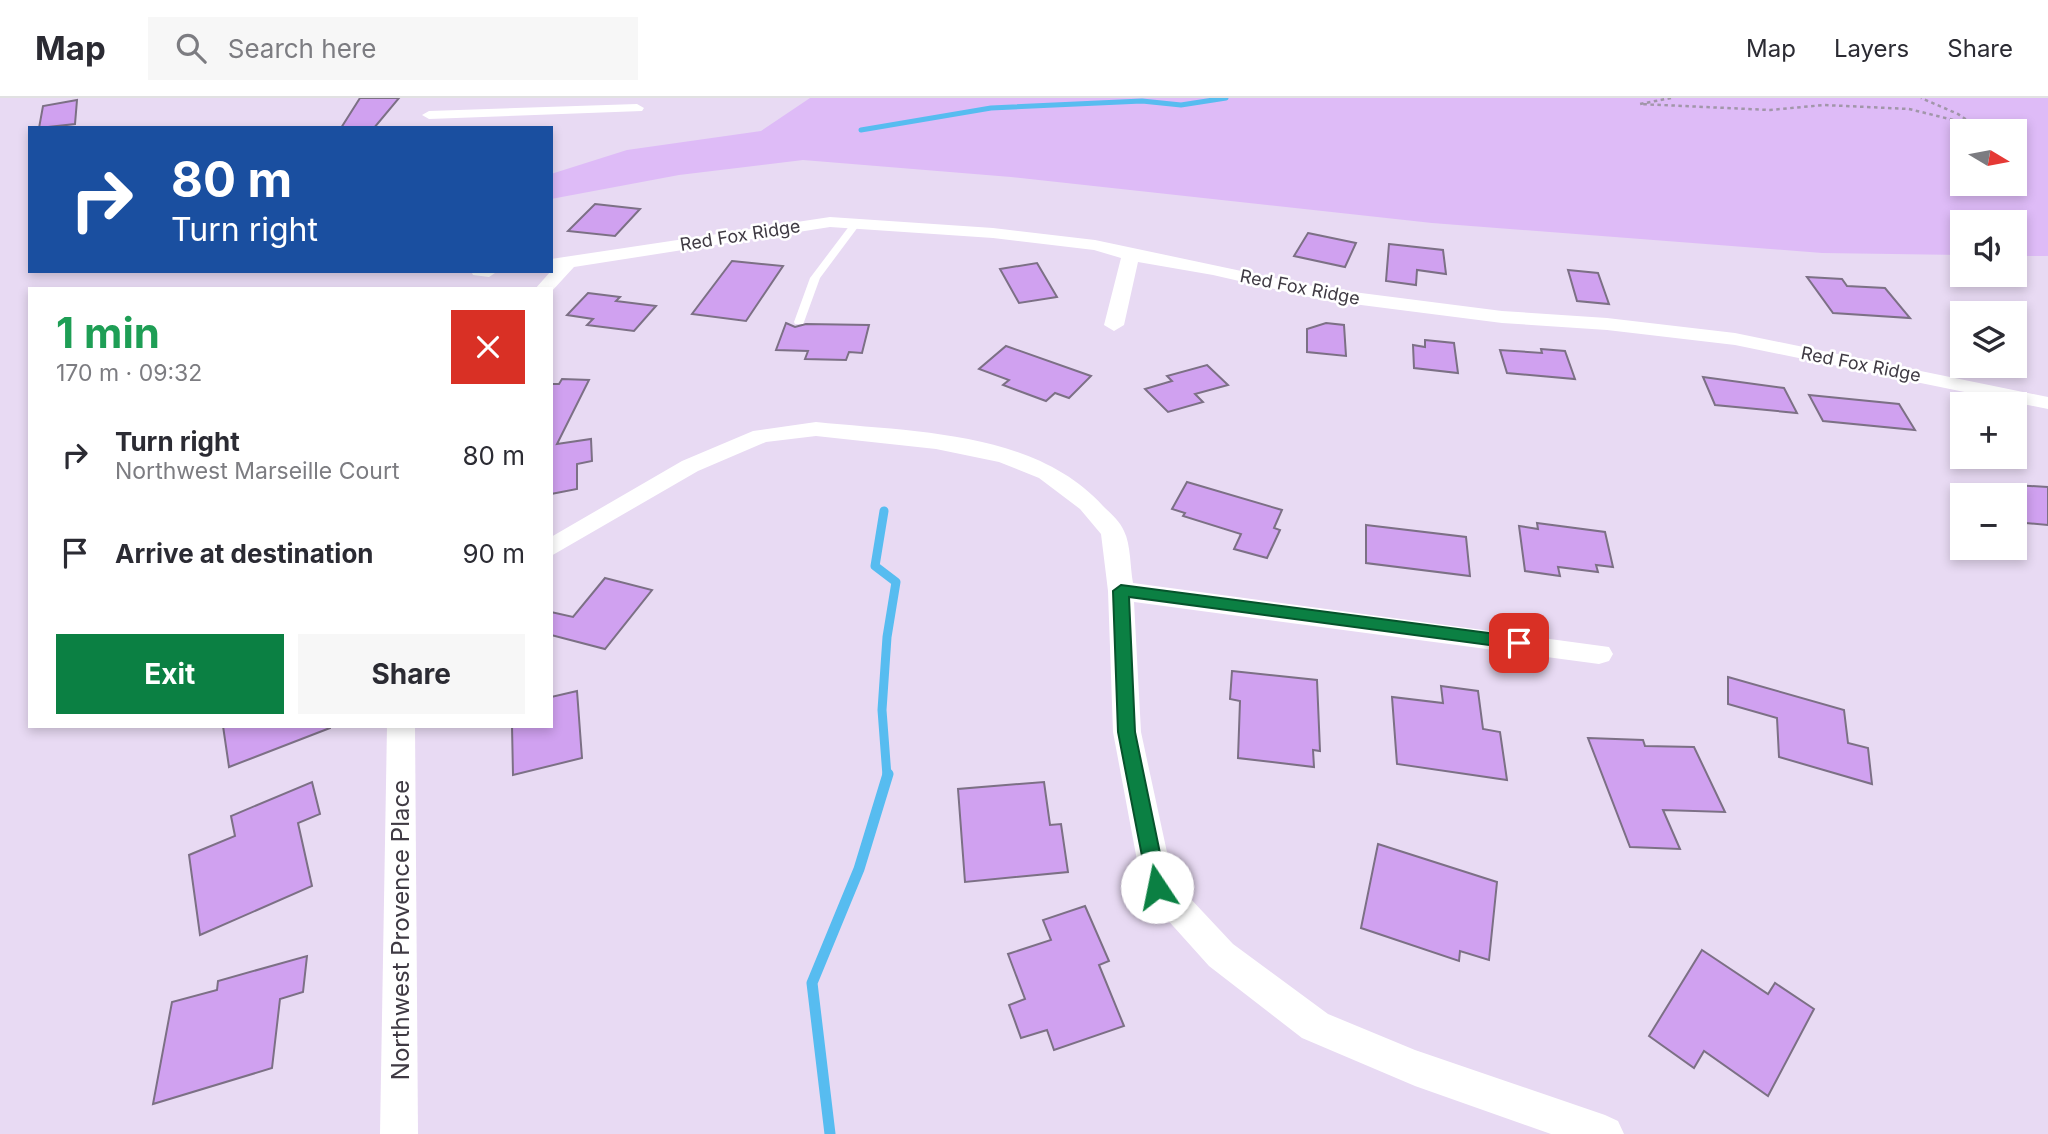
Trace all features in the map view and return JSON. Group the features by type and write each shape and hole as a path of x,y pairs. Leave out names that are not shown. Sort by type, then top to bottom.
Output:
{"street":[{"path":"421,126 429,116 432,98"},
{"path":"429,116 637,108"},
{"name":"Red Fox Ridge","path":"560,264 805,225 856,223 1044,239 1095,245 1131,255 1213,269 1322,294 1502,317 1607,324 1735,339 2048,403"},
{"path":"1114,325 1131,255"},
{"path":"545,287 560,264"},
{"path":"553,547 690,466 761,436 816,429 936,442 1005,456 1047,473 1088,504 1113,532 1121,591 1127,732 1157,887 1221,955 1315,1026 1415,1068 1605,1134"},
{"path":"1121,591 1599,654"},
{"name":"Northwest Provence Place","path":"399,1134 401,728"}],"lane":[{"path":"799,322 815,278 856,223"}],"path":[{"path":"1671,98 1640,104 1770,110 1824,105 1909,109 1974,125 1958,114 1921,98"}],"shaded area":[{"path":"810,98 2048,98 2048,256 2027,256 2027,210 1950,210 1950,255 1822,253 1432,223 1011,177 803,160 679,175 553,199 553,173 627,150 761,131"}],"building":[{"path":"360,98 399,98 376,126 342,126"},
{"path":"77,100 75,124 39,126 43,106"},
{"path":"595,204 640,209 615,236 568,231"},
{"path":"1308,233 1356,243 1345,267 1294,256"},
{"path":"1389,244 1443,250 1446,274 1417,270 1416,285 1386,281"},
{"path":"732,261 783,266 746,321 692,314"},
{"path":"1037,263 1057,297 1019,303 1000,269"},
{"path":"1568,270 1598,273 1609,304 1577,301"},
{"path":"1807,277 1842,279 1847,286 1885,288 1910,318 1833,313"},
{"path":"588,293 620,297 616,301 656,306 634,331 587,325 593,319 567,315"},
{"path":"786,323 795,327 806,324 869,325 862,353 849,352 846,360 805,359 808,351 776,350"},
{"path":"1326,323 1344,325 1346,356 1307,352 1307,329"},
{"path":"1425,340 1454,343 1458,373 1414,368 1413,345 1425,347"},
{"path":"1006,346 1091,376 1069,398 1055,393 1046,401 1003,385 1009,380 979,369"},
{"path":"1541,349 1565,351 1575,379 1507,373 1500,350 1542,353"},
{"path":"1207,365 1228,385 1195,394 1203,402 1168,412 1145,389 1172,381 1167,376"},
{"path":"1703,377 1784,388 1797,413 1715,405"},
{"path":"562,379 589,380 557,444 591,439 592,461 577,464 577,489 553,494 553,384 559,384"},
{"path":"1809,395 1899,404 1915,430 1823,421"},
{"path":"1187,482 1282,510 1274,528 1280,530 1267,558 1234,549 1241,534 1183,516 1185,513 1172,509"},
{"path":"2027,486 2048,487 2048,525 2027,523"},
{"path":"1537,523 1605,532 1613,567 1596,565 1598,572 1558,567 1560,576 1525,571 1519,526 1538,529"},
{"path":"1366,525 1466,537 1470,576 1366,563"},
{"path":"605,578 652,590 605,649 553,636 553,612 573,617"},
{"path":"1232,671 1317,680 1320,751 1313,750 1314,767 1238,758 1240,701 1230,699"},
{"path":"1728,677 1844,710 1848,743 1868,748 1872,784 1779,757 1777,718 1728,704"},
{"path":"1441,686 1478,691 1483,729 1500,732 1507,780 1397,764 1392,697 1443,703"},
{"path":"577,691 582,758 513,775 512,728 553,728 553,697"},
{"path":"223,728 330,728 229,767"},
{"path":"1588,738 1643,740 1645,746 1694,747 1725,812 1663,810 1680,849 1630,847"},
{"path":"312,782 320,814 298,823 312,886 200,935 189,855 235,836 231,816"},
{"path":"1044,782 1050,825 1061,824 1068,872 965,882 958,789"},
{"path":"1378,844 1497,882 1489,960 1460,951 1459,961 1361,928"},
{"path":"1085,906 1109,961 1099,965 1124,1026 1054,1050 1047,1030 1021,1038 1009,1005 1025,999 1008,954 1051,940 1043,920"},
{"path":"1702,950 1768,994 1775,983 1814,1009 1768,1096 1704,1051 1694,1068 1649,1036"},
{"path":"307,956 303,992 280,999 272,1068 153,1104 172,1002 217,990 218,981"}],"waterway":[{"path":"861,130 991,108 1142,101 1181,105 1226,98"},
{"path":"884,511 875,566 896,582 887,637 882,710 887,776"},
{"path":"830,1134 812,983 859,869 888,774"}],"route":[{"path":"1157,887 1127,732 1121,591 1519,643"}]}
